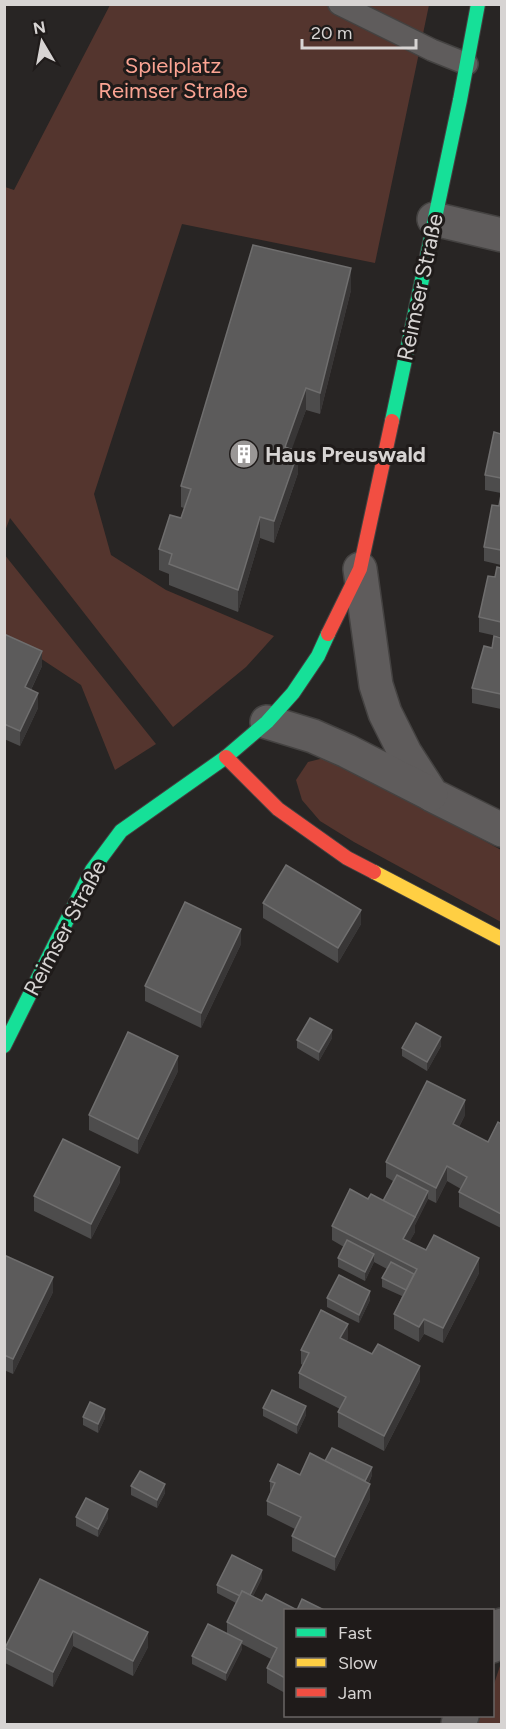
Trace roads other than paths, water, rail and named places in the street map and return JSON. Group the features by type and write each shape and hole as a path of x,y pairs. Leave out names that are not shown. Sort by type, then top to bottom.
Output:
{"street":[{"name":"Reimser Straße","path":"4,1046 92,870 121,831 226,757 267,722 293,693 318,656 360,569 478,4"},
{"path":"434,219 501,235"},
{"name":"Reimser Straße","path":"360,569 376,685 382,704 405,753 432,795"},
{"path":"267,722 313,736 347,751 501,830"},
{"path":"226,757 278,809 347,858 501,939"},
{"path":"494,1641 501,1625"}],"lane":[{"path":"339,4 432,50 467,64"}],"place":[{"name":"Haus Preuswald","path":"244,454"}],"park label":[{"name":"Spielplatz Reimser Straße","path":"173,78"}]}
